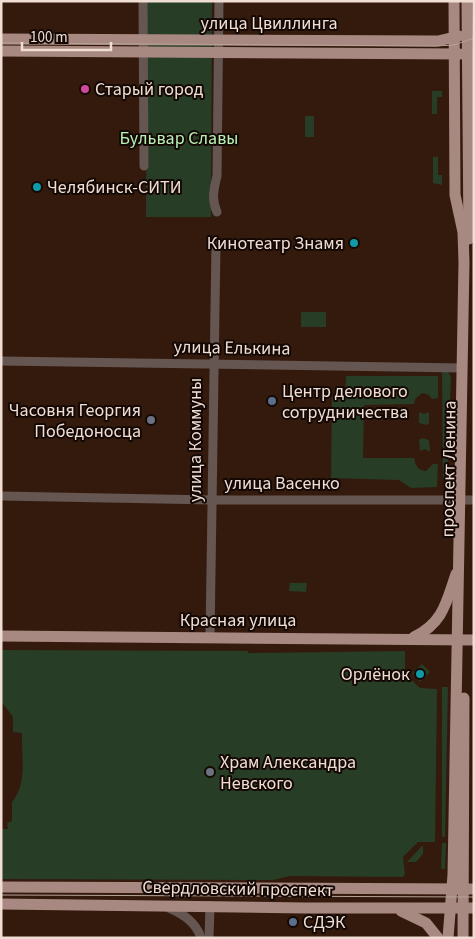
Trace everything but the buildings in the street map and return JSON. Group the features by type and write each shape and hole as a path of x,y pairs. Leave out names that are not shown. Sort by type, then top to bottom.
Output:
{"main road":[{"name":"проспект Ленина","path":"454,1 455,195 469,238 472,256 466,500 463,889 468,908 464,938"},
{"name":"проспект Ленина","path":"465,640 459,566 466,500 462,368 469,238 470,30 467,1"},
{"name":"улица Цвиллинга","path":"1,51 143,46 438,41 454,39 470,30"},
{"name":"улица Цвиллинга","path":"1,40 143,46"},
{"name":"улица Цвиллинга","path":"219,46 470,53"},
{"path":"411,639 426,632 439,618 459,566"},
{"name":"Красная улица","path":"1,636 465,640"},
{"name":"Свердловский проспект","path":"1,888 463,889"},
{"path":"210,888 210,906"},
{"name":"проспект Ленина","path":"448,938 451,908 463,889"},
{"name":"Свердловский проспект","path":"1,904 397,909 468,908"},
{"path":"397,909 426,924 438,938"}],"street":[{"path":"143,1 144,166"},
{"path":"217,212 213,204 213,190 217,176 219,1"},
{"name":"улица Коммуны","path":"210,637 216,243"},
{"name":"улица Елькина","path":"1,361 462,368"},
{"name":"улица Васенко","path":"1,496 212,500 466,500"},
{"path":"164,906 188,919 199,930 201,938"},
{"path":"209,938 210,906"}],"green space":[{"name":"Бульвар Славы","path":"147,1 212,1 211,217 146,217"},
{"path":"432,91 442,91 442,97 437,97 437,114 432,114"},
{"path":"305,116 314,116 314,137 305,137"},
{"path":"433,157 438,157 438,175 442,175 442,185 433,183"},
{"path":"301,312 326,312 326,327 301,327"},
{"path":"442,372 448,372 451,377 447,478 443,479"},
{"path":"346,376 438,376 438,398 432,399 429,395 422,393 415,399 414,404 364,405 363,458 414,458 418,468 426,471 433,464 438,464 437,487 411,488 399,480 331,478 332,397 345,397"},
{"path":"419,412 424,414 429,412 429,423 427,425 419,423"},
{"path":"422,438 429,440 430,452 425,449 420,451 419,440"},
{"path":"290,583 307,583 306,592 289,591"},
{"path":"1,650 248,651 248,653 405,651 405,674 420,688 437,689 435,842 418,842 403,857 405,874 403,877 290,876 273,880 1,879 1,829 8,829 7,823 12,821 12,802 20,786 23,769 22,733 13,732 13,717 1,701"},
{"path":"422,664 430,672 420,682 412,673"},
{"path":"442,687 448,687 445,837 442,837"},
{"path":"442,843 446,843 445,869 441,869"},
{"path":"422,846 423,854 416,862 407,862"}],"tram line":[{"path":"1,43 435,46 454,45 474,38"},
{"path":"1,895 474,897"}],"place":[{"name":"Старый город","path":"85,89"},
{"name":"Челябинск-СИТИ","path":"37,187"},
{"name":"Кинотеатр Знамя","path":"354,243"},
{"name":"Центр делового сотрудничества","path":"272,401"},
{"name":"Часовня Георгия Победоносца","path":"151,420"},
{"name":"Орлёнок","path":"420,674"},
{"name":"Храм Александра Невского","path":"210,772"},
{"name":"СДЭК","path":"293,922"}]}
